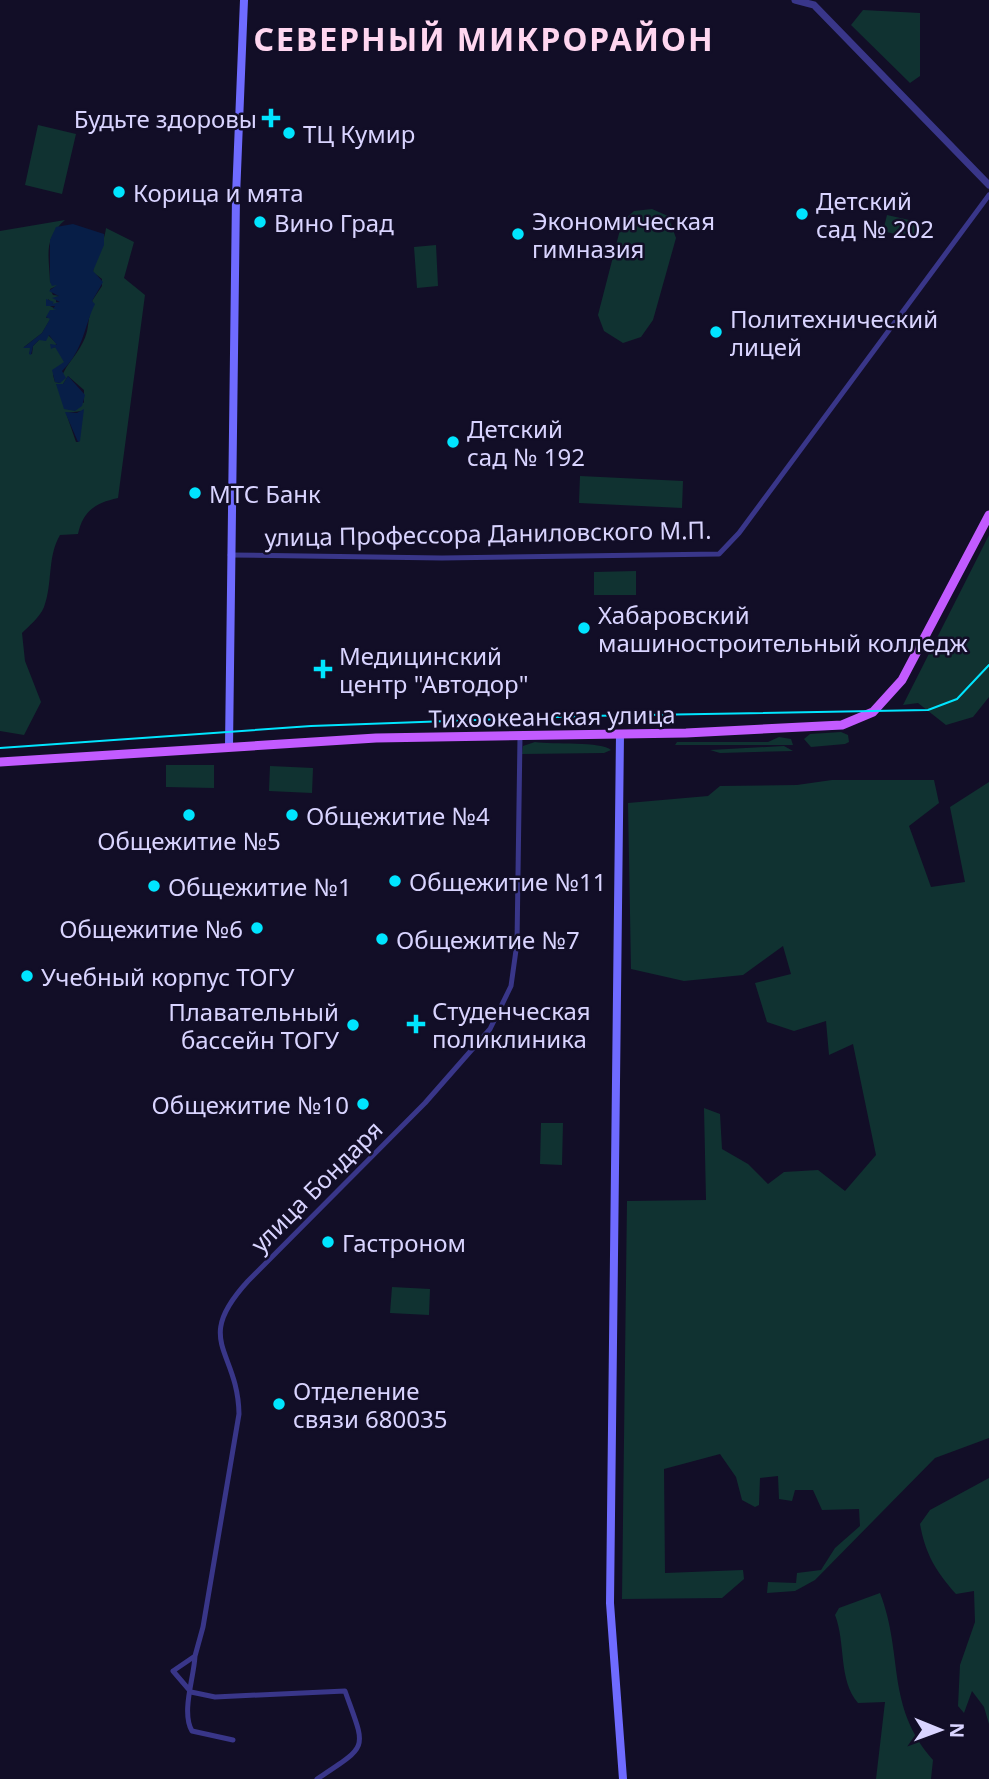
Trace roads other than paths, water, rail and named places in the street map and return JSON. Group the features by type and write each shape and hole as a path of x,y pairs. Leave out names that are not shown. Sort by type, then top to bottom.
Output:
{"main road":[{"name":"улица Профессора Даниловского М.П.","path":"229,747 236,176 244,0"},
{"name":"Тихоокеанская улица","path":"0,762 376,738 828,727 851,722 873,712 891,695 913,663 989,515"},
{"path":"620,734 610,1603 623,1779"}],"street":[{"path":"795,0 816,2 989,186"},
{"name":"улица Профессора Даниловского М.П.","path":"230,555 442,558 719,554 739,533 989,195"},
{"name":"улица Бондаря","path":"195,1656 220,1536 239,1414 239,1396 221,1345 221,1317 228,1303 248,1281 425,1103 490,1029 511,986 517,943 520,736"},
{"path":"195,1656 173,1671 191,1692 215,1697 345,1692 361,1741 355,1754 317,1779"},
{"path":"195,1656 188,1715 192,1731 233,1740"}],"water":[{"path":"73,224 104,234 104,245 93,271 103,282 92,301 95,304 79,346 62,371 66,378 60,383 55,382 52,370 64,362 55,347 51,349 50,344 57,345 49,335 46,341 39,340 33,346 31,355 30,348 23,348 42,333 50,319 46,317 50,310 57,310 53,309 55,306 46,306 46,299 54,302 52,304 60,302 52,298 59,296 49,291 57,285 52,286 50,282 50,240 56,227"},
{"path":"68,376 85,395 82,406 75,411 64,409 56,384 63,384"},
{"path":"84,409 78,442 65,412 77,413"}],"tram line":[{"path":"0,748 311,726 586,716 928,710 957,699 989,665"}],"place":[{"name":"Будьте здоровы","path":"271,118"},
{"name":"ТЦ Кумир","path":"289,133"},
{"name":"Корица и мята","path":"119,192"},
{"name":"Детский сад № 202","path":"802,214"},
{"name":"Вино Град","path":"260,222"},
{"name":"Экономическая гимназия","path":"518,234"},
{"name":"Политехнический лицей","path":"716,332"},
{"name":"Детский сад № 192","path":"453,442"},
{"name":"МТС Банк","path":"195,493"},
{"name":"Хабаровский машиностроительный колледж","path":"584,628"},
{"name":"Медицинский центр \"Автодор\"","path":"323,669"},
{"name":"Общежитие №5","path":"189,815"},
{"name":"Общежитие №4","path":"292,815"},
{"name":"Общежитие №11","path":"395,881"},
{"name":"Общежитие №1","path":"154,886"},
{"name":"Общежитие №6","path":"257,928"},
{"name":"Общежитие №7","path":"382,939"},
{"name":"Учебный корпус ТОГУ","path":"27,976"},
{"name":"Студенческая поликлиника","path":"416,1024"},
{"name":"Плавательный бассейн ТОГУ","path":"353,1025"},
{"name":"Общежитие №10","path":"363,1104"},
{"name":"Гастроном","path":"328,1242"},
{"name":"Отделение связи 680035","path":"279,1404"}],"district":[{"name":"СЕВЕРНЫЙ МИКРОРАЙОН","path":"484,38"}]}
